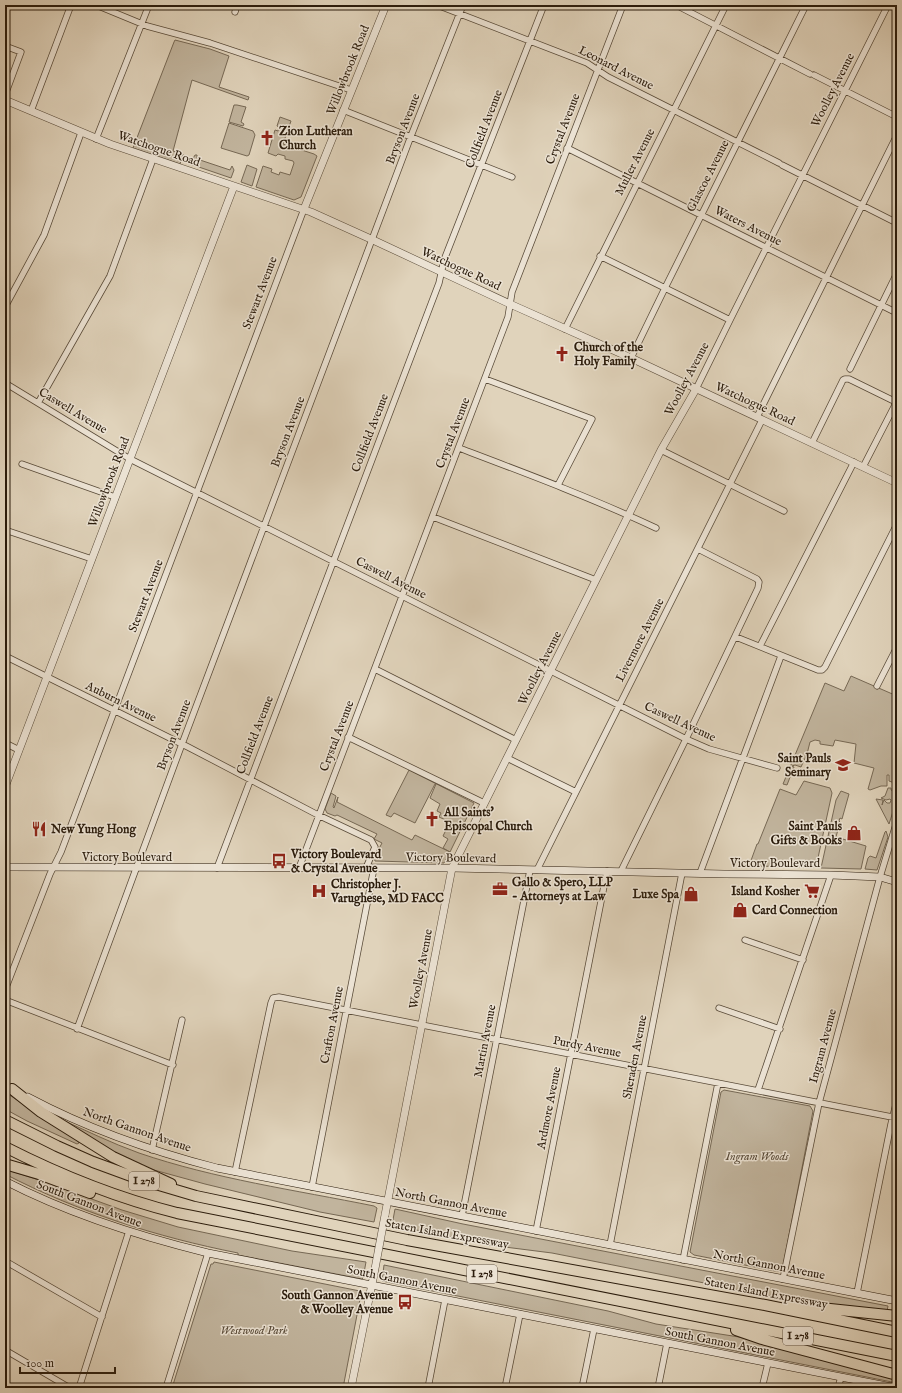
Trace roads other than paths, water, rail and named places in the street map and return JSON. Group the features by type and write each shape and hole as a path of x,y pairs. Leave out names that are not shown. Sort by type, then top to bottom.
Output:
{"highway":[{"path":"12,1088 41,1112 113,1157 196,1196"},
{"name":"Staten Island Expressway","path":"5,1120 57,1146 104,1166 148,1182 196,1196 407,1240 765,1305 897,1332"},
{"name":"I 278","path":"5,1147 48,1168 120,1197 160,1209 212,1221 897,1356"},
{"path":"5,1164 39,1174 94,1194 120,1197"},
{"path":"765,1305 787,1304 897,1316"},
{"path":"698,1317 762,1339 897,1375"}],"street":[{"path":"31,110 71,5"},
{"path":"96,5 141,24 210,43 351,90"},
{"path":"96,139 148,5"},
{"path":"235,12 237,5"},
{"name":"Willowbrook Road","path":"304,209 386,5"},
{"name":"Leonard Avenue","path":"437,5 587,63 608,77 897,223"},
{"name":"Bryson Avenue","path":"77,1029 182,744 411,136 463,5"},
{"name":"Collfield Avenue","path":"217,868 439,283 444,260 544,5"},
{"name":"Crystal Avenue","path":"299,868 508,317 512,292 623,5"},
{"path":"676,5 897,117"},
{"name":"Muller Avenue","path":"564,329 726,5"},
{"name":"Glascoe Avenue","path":"631,358 806,5"},
{"name":"Woolley Avenue","path":"351,1388 452,868 661,450 696,389 888,5"},
{"path":"5,46 21,52 6,101"},
{"name":"Watchogue Road","path":"6,101 31,110 96,139 304,209 564,329 631,358 897,483"},
{"path":"343,110 512,177"},
{"path":"5,307 44,235 81,133"},
{"name":"Livermore Avenue","path":"534,870 576,792 698,549 730,484 825,278 897,135"},
{"name":"Waters Avenue","path":"567,148 897,314"},
{"path":"38,403 110,276 152,159"},
{"name":"Willowbrook Road","path":"5,787 234,186"},
{"name":"Stewart Avenue","path":"5,990 53,867 61,852 304,209"},
{"path":"600,256 730,320"},
{"path":"850,369 897,273"},
{"path":"485,379 592,420 558,486"},
{"path":"812,443 843,380 849,379 897,402 863,467"},
{"name":"Caswell Avenue","path":"5,383 130,459 619,706 709,749 777,768"},
{"path":"459,448 558,486 629,515 656,528"},
{"path":"661,450 784,511"},
{"path":"760,646 854,462"},
{"path":"22,464 115,497"},
{"path":"433,517 596,580"},
{"path":"736,637 818,670 825,668 897,524"},
{"path":"5,530 92,559"},
{"path":"621,872 736,637 758,588 759,582 757,579 698,549"},
{"path":"877,686 897,646"},
{"name":"Auburn Avenue","path":"5,656 182,744 318,815 371,840 375,846 366,868"},
{"path":"700,873 781,656"},
{"path":"375,669 516,740"},
{"path":"348,737 484,803"},
{"path":"5,743 19,750"},
{"path":"507,758 576,792"},
{"name":"Ingram Avenue","path":"783,1279 819,1103 897,821"},
{"name":"Victory Boulevard","path":"5,867 452,868 831,875 880,878 897,882"},
{"name":"Crafton Avenue","path":"312,1187 374,868"},
{"name":"Martin Avenue","path":"462,1216 497,1040 534,870"},
{"name":"Ardmore Avenue","path":"536,1231 606,871"},
{"name":"Sheraden Avenue","path":"610,1245 682,872"},
{"path":"758,1090 780,1029 831,875"},
{"path":"745,940 803,960"},
{"name":"Purdy Avenue","path":"235,1172 271,1003 273,998 279,997 895,1118"},
{"path":"5,1000 172,1065"},
{"path":"719,1008 780,1029"},
{"path":"152,1150 182,1020"},
{"path":"683,1260 718,1083"},
{"name":"North Gannon Avenue","path":"12,1088 43,1105 91,1127 152,1150 235,1172 897,1301"},
{"path":"857,1293 895,1118 897,1100"},
{"name":"South Gannon Avenue","path":"5,1181 74,1212 129,1232 208,1253 897,1388"},
{"path":"79,1388 129,1232"},
{"path":"166,1388 208,1253"},
{"path":"5,1261 102,1317"},
{"path":"428,1388 445,1300"},
{"path":"505,1388 520,1314"},
{"path":"582,1388 594,1328"},
{"path":"658,1388 667,1343"},
{"path":"5,1350 70,1388"},
{"path":"762,1388 768,1363"},
{"path":"838,1388 841,1377"}],"place":[{"name":"Zion Lutheran Church","path":"267,138"},
{"name":"Church of the Holy Family","path":"562,354"},
{"name":"Saint Pauls Seminary","path":"843,765"},
{"name":"All Saints' Episcopal Church","path":"432,819"},
{"name":"New Yung Hong","path":"39,829"},
{"name":"Saint Pauls Gifts & Books","path":"854,833"},
{"name":"Victory Boulevard & Crystal Avenue","path":"279,861"},
{"name":"Gallo & Spero, LLP - Attorneys at Law","path":"500,889"},
{"name":"Christopher J. Varughese, MD FACC","path":"319,891"},
{"name":"Island Kosher","path":"812,891"},
{"name":"Luxe Spa","path":"691,894"},
{"name":"Card Connection","path":"740,910"},
{"name":"South Gannon Avenue & Woolley Avenue","path":"405,1302"}],"park label":[{"name":"Ingram Woods","path":"757,1156"},
{"name":"Westwood Park","path":"254,1330"}]}
